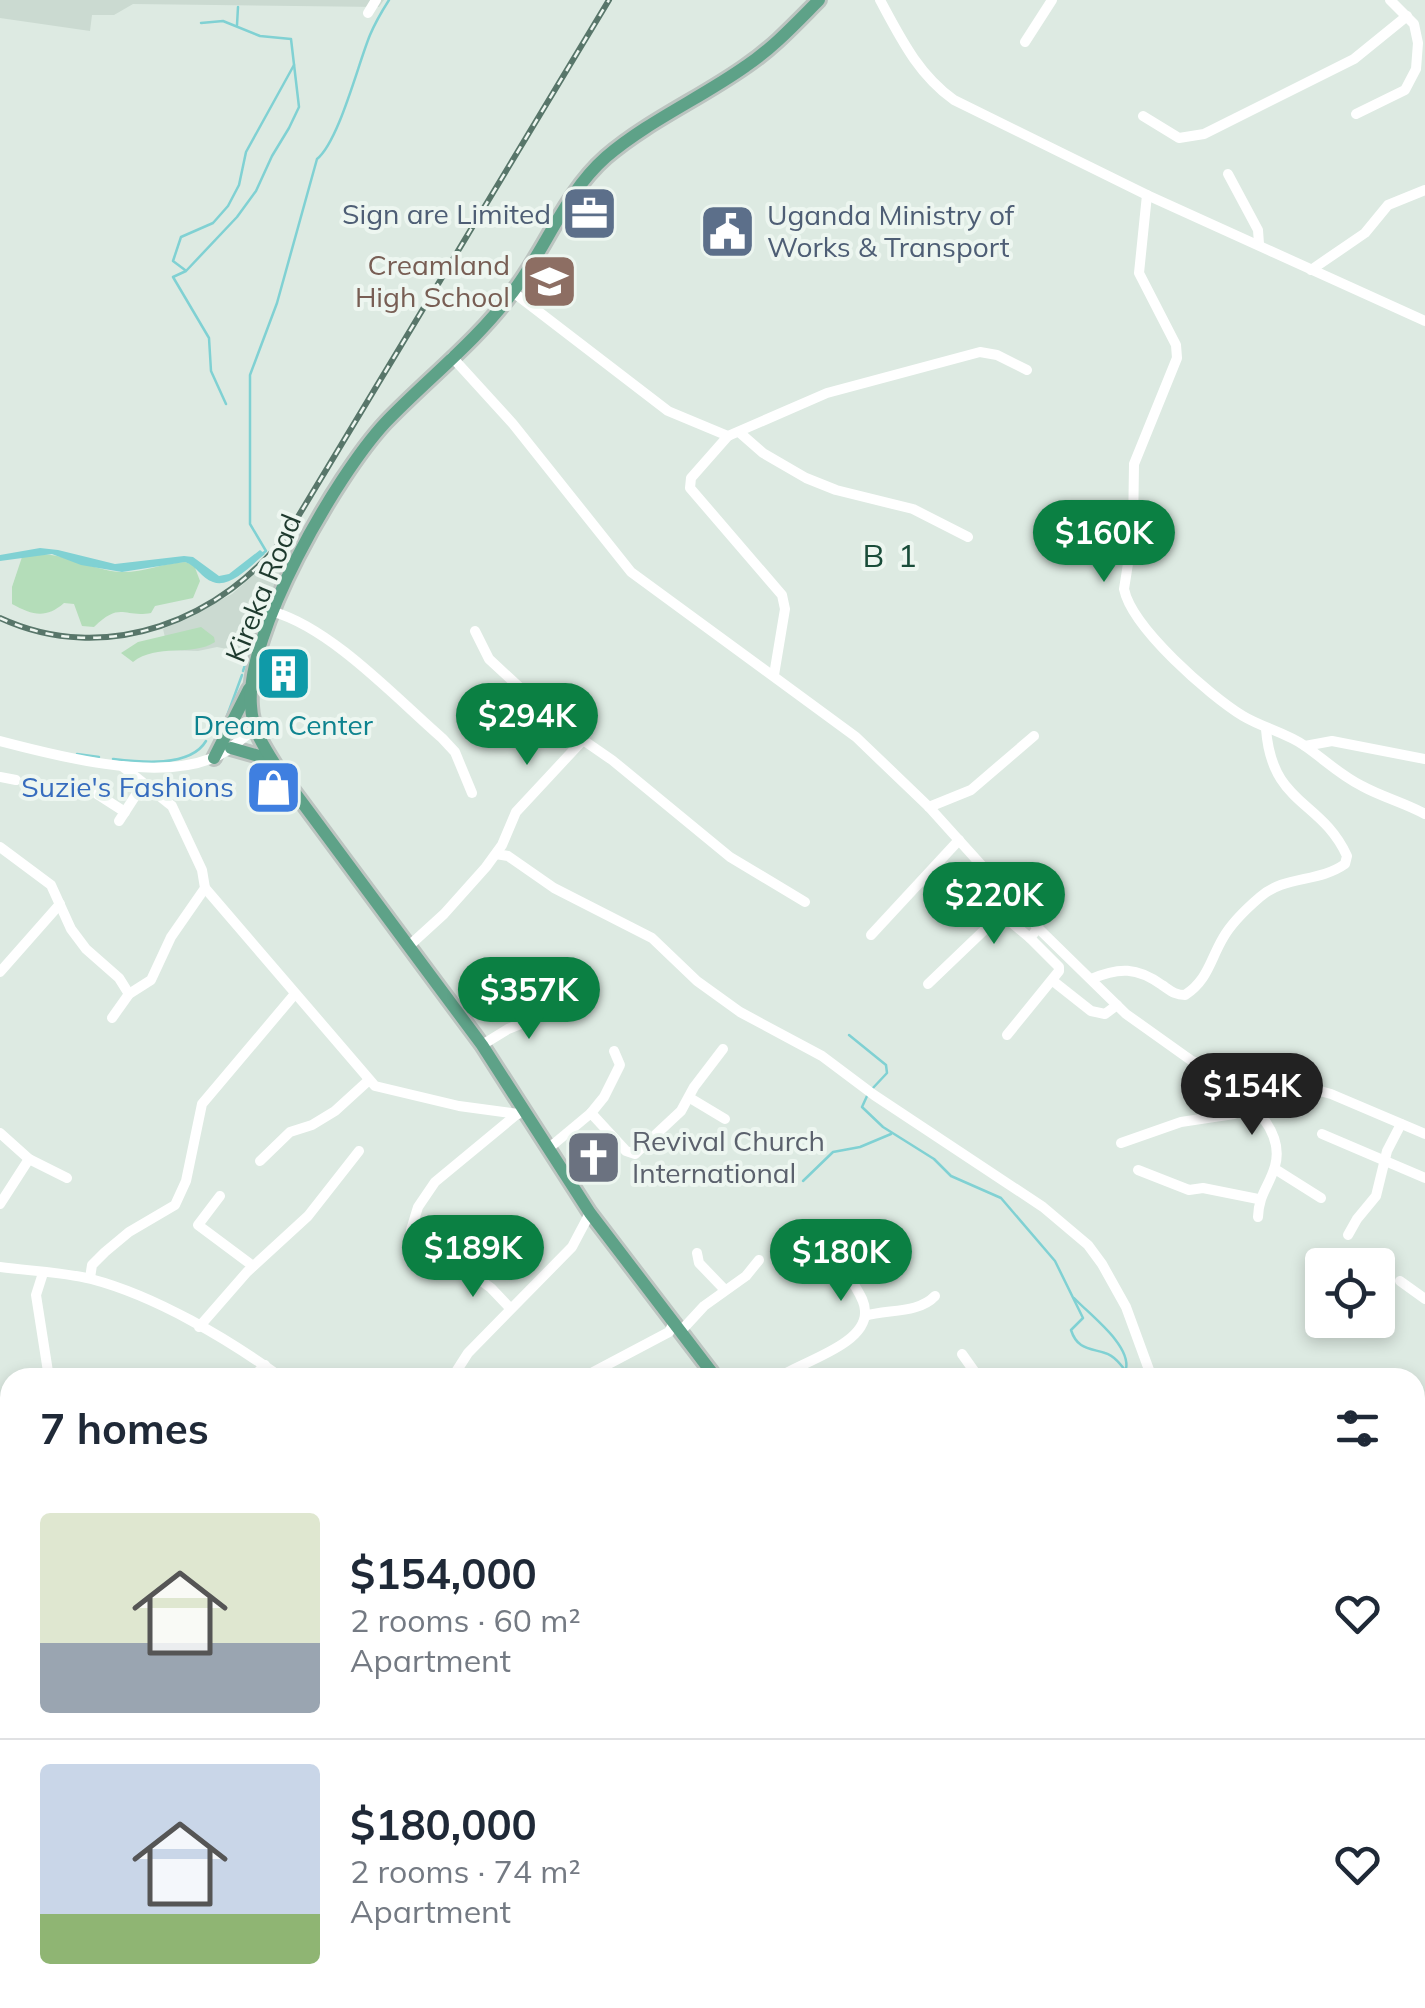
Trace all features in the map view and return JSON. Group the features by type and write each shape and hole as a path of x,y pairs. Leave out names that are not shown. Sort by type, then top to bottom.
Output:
{"main road":[{"name":"Kireka Road","path":"708,1368 590,1213 522,1114 482,1045 282,774 255,729 251,710 254,674 274,612 305,540 327,501 383,426 513,292 572,195 607,156 750,64 819,0"},
{"path":"214,758 254,674"},
{"path":"231,748 259,756 282,774"}],"street":[{"path":"368,13 376,0"},
{"path":"880,0 909,53 932,84 954,100 1147,195 1425,321"},
{"path":"1025,42 1052,0"},
{"path":"1356,114 1396,96 1412,80 1419,56 1414,24 1390,0"},
{"path":"1143,116 1179,138 1204,134 1354,59 1407,16"},
{"path":"1228,174 1258,230 1259,244"},
{"path":"1311,270 1364,233 1388,205 1425,190"},
{"path":"1147,195 1140,273 1176,345 1177,358 1134,464 1133,532 1125,578 1126,597 1143,623 1183,668 1222,701 1266,729 1304,746 1347,778 1425,814"},
{"path":"513,292 668,411 734,434 806,478 836,490 912,509 968,537"},
{"path":"774,675 786,608 782,596 689,485 690,478 734,434 828,393 969,353 998,355 1027,370"},
{"path":"452,357 513,424 630,572 856,737 958,840 1059,966 1053,981 1007,1035"},
{"path":"274,612 292,617 356,662 442,738 454,752 472,793"},
{"path":"475,631 489,659 525,695 730,857 805,902"},
{"path":"0,742 122,766 177,766 214,758 255,729"},
{"path":"1091,979 1114,970 1132,970 1174,994 1185,995 1208,973 1234,921 1264,893 1284,882 1320,877 1345,864 1347,856 1338,839 1291,793 1276,772 1266,729"},
{"path":"929,807 971,790 1034,736"},
{"path":"410,945 444,914 496,854 511,821 537,786 583,740"},
{"path":"1304,746 1332,741 1425,758"},
{"path":"122,766 172,806 202,870 205,888 369,1080 386,1090 522,1114"},
{"path":"0,777 16,780"},
{"path":"96,794 122,816 143,784"},
{"path":"871,935 958,840"},
{"path":"0,847 42,876 56,893 71,930 119,978 129,994"},
{"path":"496,854 508,856 554,888 652,938 697,981 740,1012 822,1056 1044,1207 1088,1245 1126,1307 1148,1368"},
{"path":"112,1018 129,994 151,980 170,937 205,888"},
{"path":"0,972 60,904"},
{"path":"928,984 999,916 1005,916 1034,933 1185,1057 1208,1066 1230,1066 1331,1094 1425,1134"},
{"path":"1053,981 1096,1013 1107,1013 1117,1005"},
{"path":"90,1278 92,1265 106,1252 130,1232 175,1205 186,1181 202,1104 294,995"},
{"path":"482,1045 563,1007"},
{"path":"590,1113 632,1155 681,1110 723,1050"},
{"path":"548,1148 604,1097 620,1065 614,1051"},
{"path":"1208,1066 1274,1134 1278,1149 1275,1169 1258,1198 1258,1218"},
{"path":"260,1160 290,1132 312,1126 335,1111 369,1080"},
{"path":"690,1098 725,1119"},
{"path":"1121,1143 1181,1122 1234,1114 1246,1102"},
{"path":"411,1230 418,1208 435,1182 499,1127 522,1114"},
{"path":"1348,1235 1376,1196 1384,1160 1401,1124"},
{"path":"0,1132 30,1159 67,1178"},
{"path":"1322,1134 1425,1178"},
{"path":"199,1327 254,1266 308,1216 358,1150"},
{"path":"0,1204 30,1159"},
{"path":"1275,1169 1321,1198"},
{"path":"1138,1170 1189,1190 1203,1188 1258,1198"},
{"path":"220,1196 198,1224 254,1266"},
{"path":"458,1368 468,1352 572,1246 590,1213"},
{"path":"797,1368 846,1342 865,1316 866,1309 849,1274 883,1230"},
{"path":"697,1254 699,1263 724,1289"},
{"path":"601,1368 677,1328 746,1276 759,1260"},
{"path":"460,1265 510,1308"},
{"path":"0,1267 90,1278 165,1307 269,1368"},
{"path":"43,1273 36,1296 47,1368"},
{"path":"1400,1281 1425,1299"},
{"path":"865,1316 912,1308 935,1296"},
{"path":"962,1354 972,1368"},
{"path":"262,1368 265,1365"}],"shaded area":[{"path":"0,0 384,0 379,7 133,4 114,15 92,15 90,31 0,18"},
{"path":"287,539 294,544 252,654 217,647 168,650 163,629 232,594 274,557"}],"green space":[{"path":"39,554 120,572 185,562 194,565 200,581 193,598 155,606 151,613 117,612 94,627 82,626 74,604 64,603 39,614 12,604 12,587 22,557"},
{"path":"201,627 215,642 196,649 153,653 133,662 121,653 138,642"}],"water":[{"path":"40,548 115,564 193,557 219,576 229,574 260,550 265,554 240,574 220,583 209,580 185,562 122,572 81,565 52,554 0,561 0,555"}],"waterway":[{"path":"262,554 266,551 250,524 250,375 277,303 317,159 333,136 370,35 389,0"},
{"path":"237,25 238,7"},
{"path":"201,23 223,21 260,36 291,39 299,107 256,191 237,217 186,271 173,277 209,338 211,371 226,404"},
{"path":"185,270 173,261 181,237 213,223 228,206 239,185 246,152 294,65"},
{"path":"248,654 251,646"},
{"path":"243,671 247,659"},
{"path":"227,716 242,675"},
{"path":"216,734 223,723"},
{"path":"113,759 176,759 188,756 206,741"},
{"path":"77,754 99,757"},
{"path":"849,1035 886,1065 887,1073 872,1089"},
{"path":"867,1096 862,1107 883,1127 934,1159 951,1176 1001,1198 1055,1261 1083,1318 1071,1330 1077,1341 1113,1357 1124,1368"},
{"path":"803,1181 833,1152 860,1147 891,1134"},
{"path":"1074,1298 1116,1340 1126,1368"}],"railway":[{"path":"0,618 40,632 81,638 121,635 160,626 197,610 232,589 263,562 290,530 609,0"}],"place":[{"name":"Sign are Limited","path":"590,214"},
{"name":"Uganda Ministry of Works & Transport","path":"728,231"},
{"name":"Creamland High School","path":"549,281"},
{"name":"Dream Center","path":"283,674"},
{"name":"Suzie's Fashions","path":"273,787"},
{"name":"Revival Church International","path":"593,1157"}],"district":[{"name":"B 1","path":"891,556"}]}
